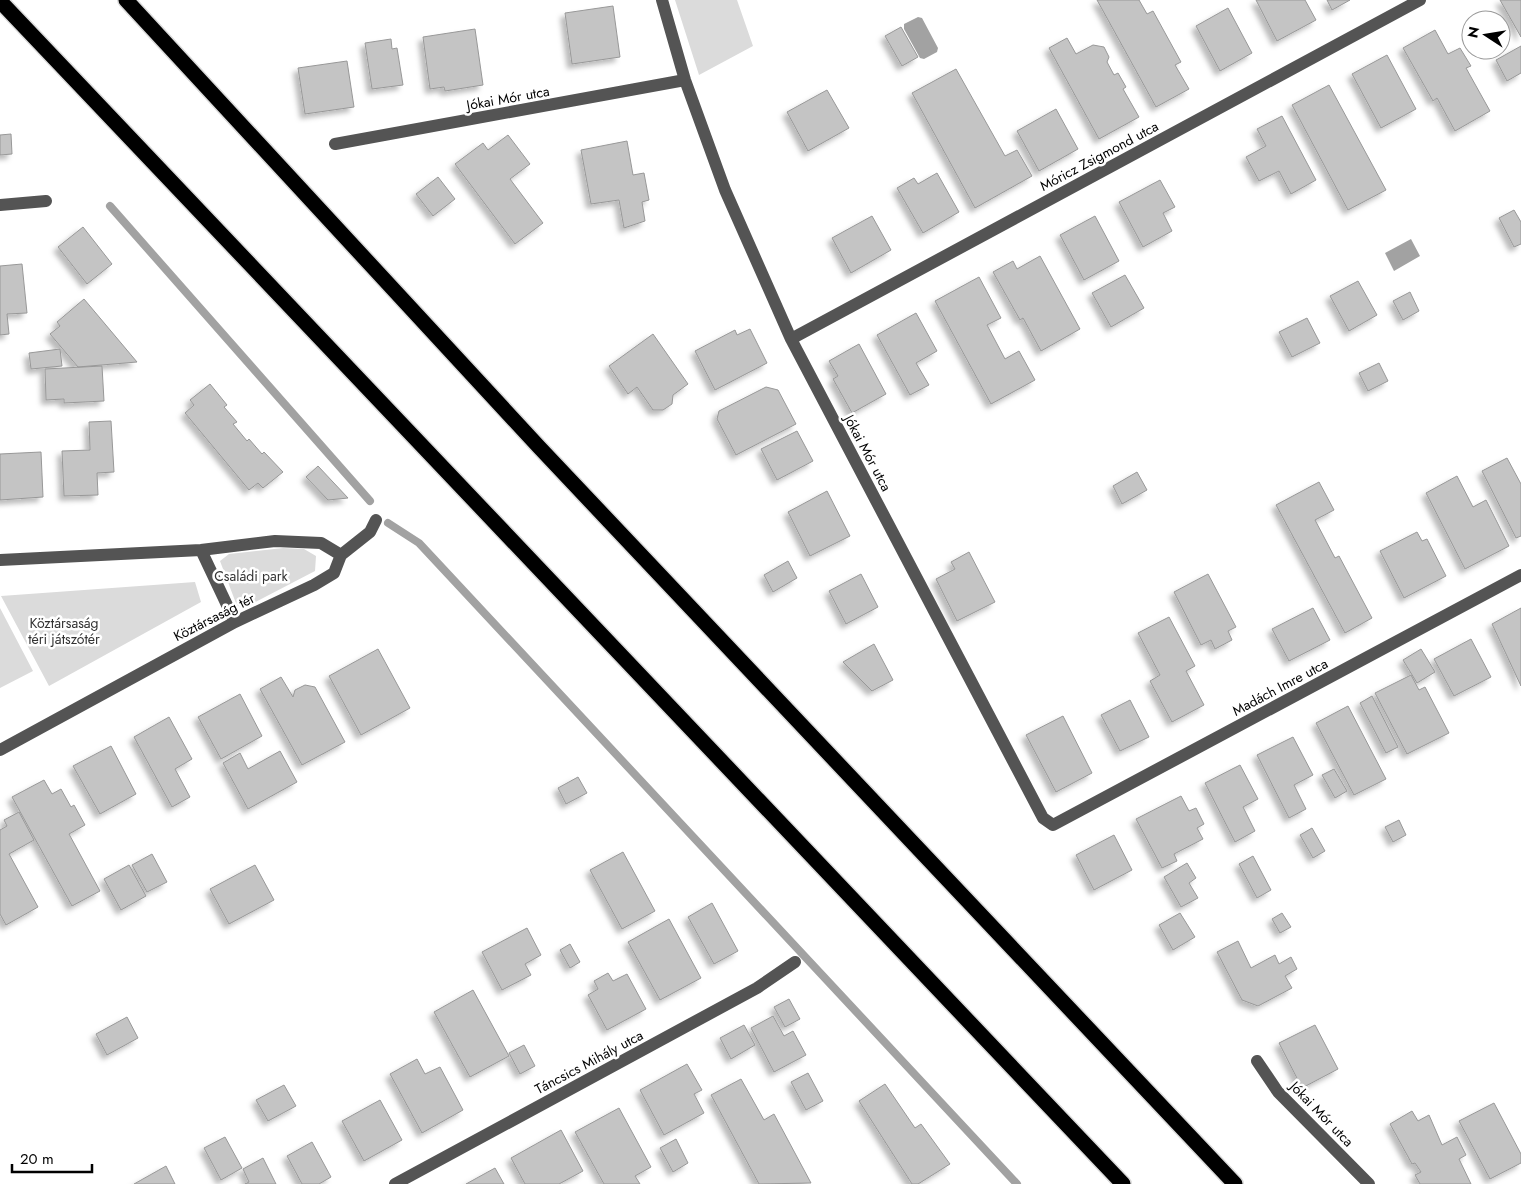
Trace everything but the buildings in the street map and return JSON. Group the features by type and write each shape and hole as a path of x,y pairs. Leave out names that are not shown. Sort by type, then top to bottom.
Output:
{"highway":[{"path":"126,0 539,447 1235,1184"},
{"path":"0,1 1123,1184"}],"street":[{"name":"Jókai Mór utca","path":"662,0 685,80 725,190 791,339 1043,818 1053,825"},
{"name":"Móricz Zsigmond utca","path":"791,339 1420,0"},
{"name":"Jókai Mór utca","path":"335,144 685,80"},
{"path":"0,205 46,201"},
{"path":"0,560 201,550 275,541 321,543 341,554 370,532 376,520"},
{"path":"201,550 235,622"},
{"name":"Köztársaság tér","path":"0,750 235,622 314,585 334,572 341,554"},
{"name":"Madách Imre utca","path":"1053,825 1521,575"},
{"name":"Táncsics Mihály utca","path":"395,1184 757,988 794,962"},
{"name":"Jókai Mór utca","path":"1257,1061 1278,1092 1370,1184"}],"green space":[{"path":"675,0 737,0 753,46 699,75"},
{"name":"Családi park","path":"283,548 304,549 316,556 315,571 246,607 237,606 220,561 229,554"},
{"name":"Köztársaság téri játszótér","path":"195,582 201,602 49,686 1,596"},
{"path":"0,608 33,671 0,688"}],"shaded area":[{"path":"918,17 922,18 938,48 937,52 924,59 920,58 904,29 904,24"},
{"path":"1411,239 1420,256 1394,271 1385,253"}],"waterway":[{"path":"110,206 370,501"},
{"path":"388,523 419,543 1017,1184"}]}
